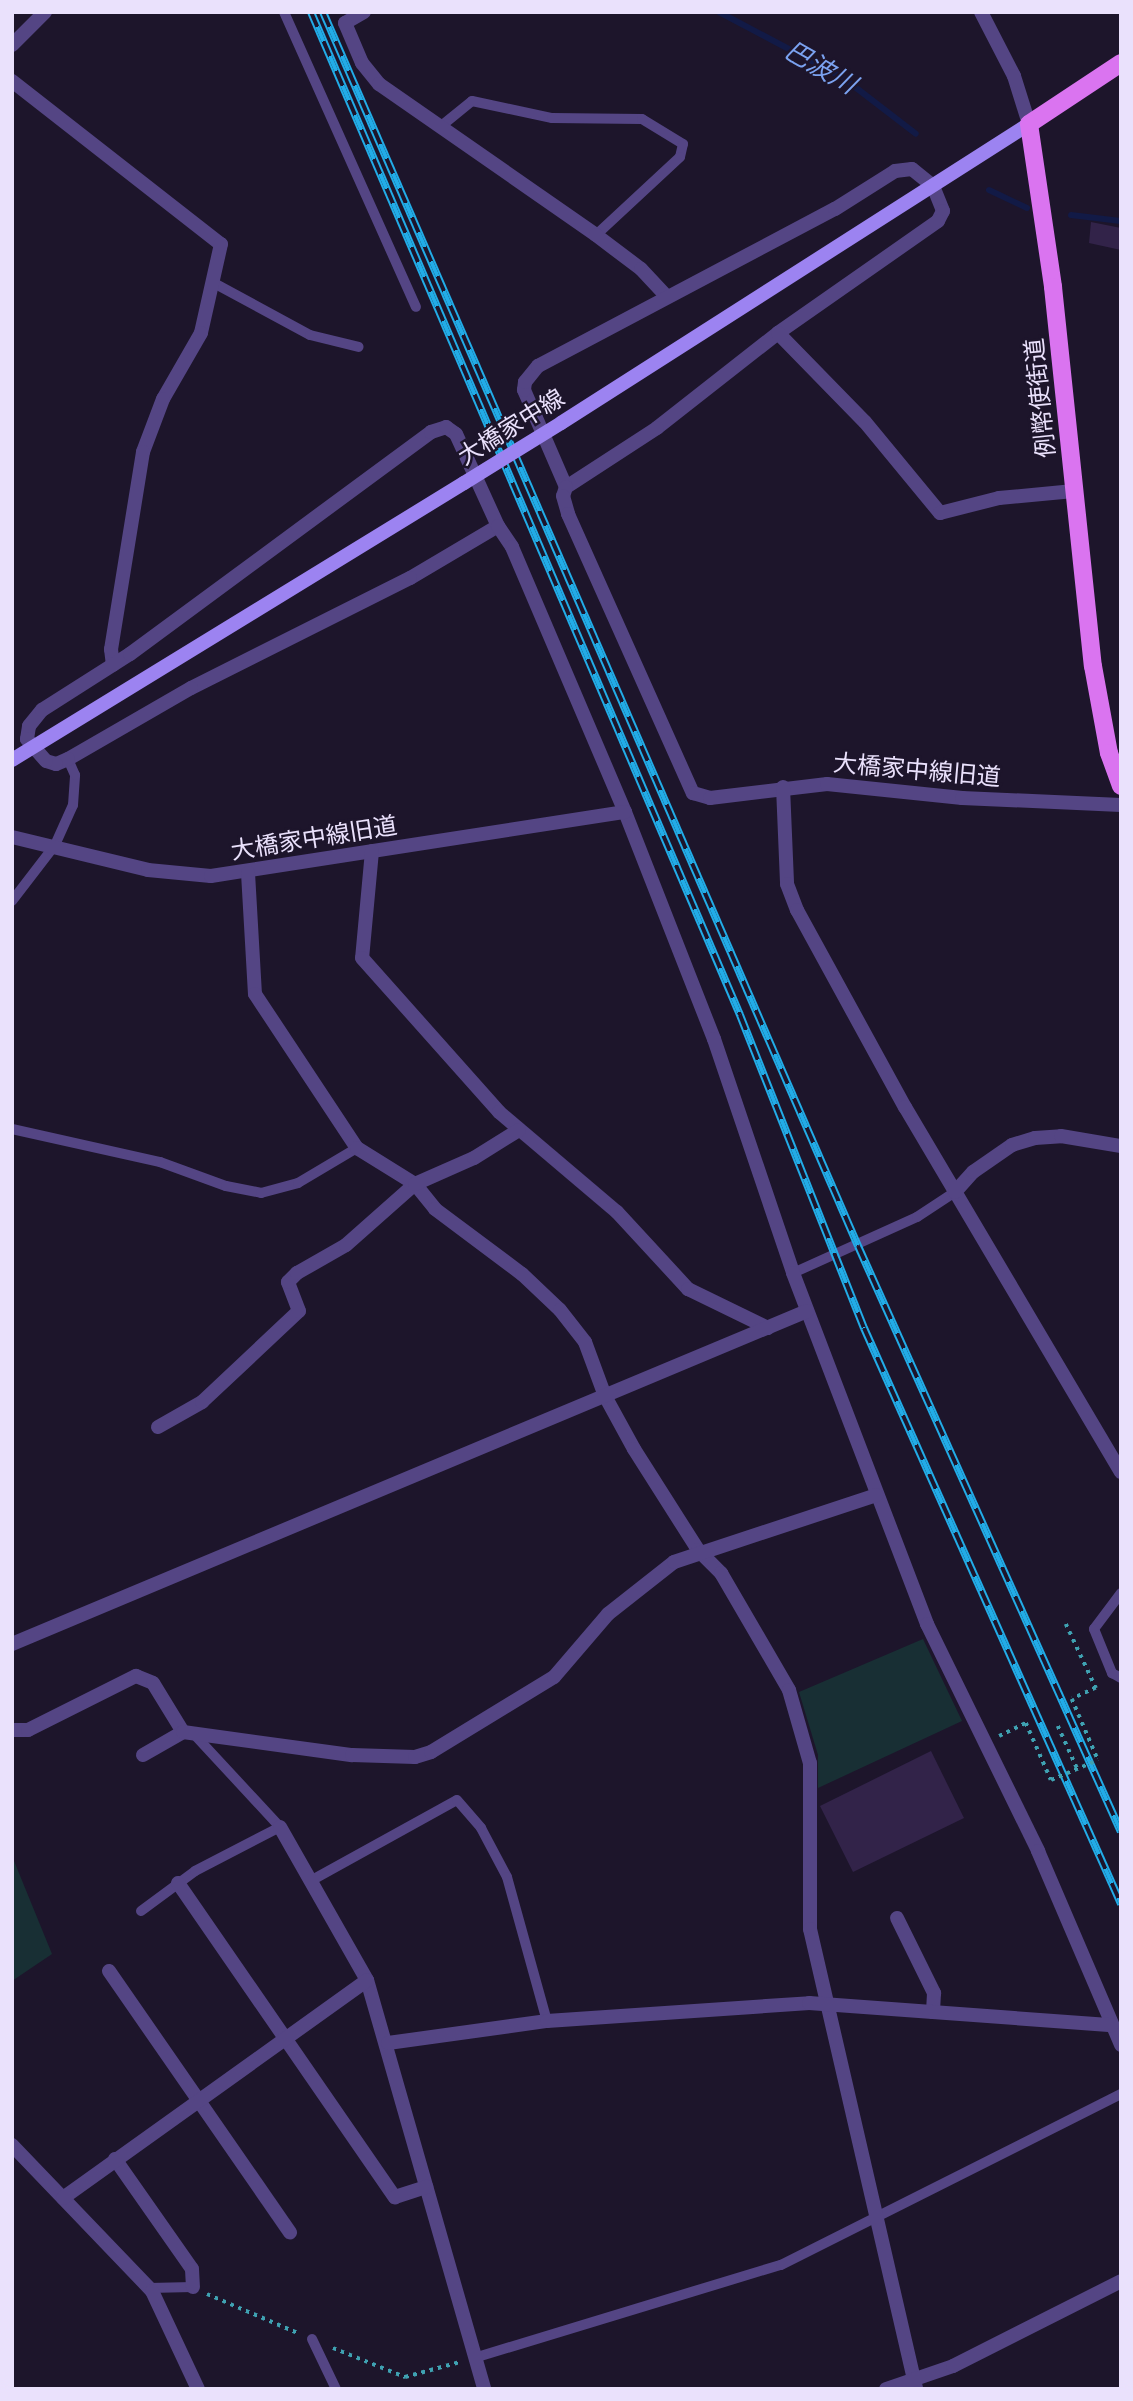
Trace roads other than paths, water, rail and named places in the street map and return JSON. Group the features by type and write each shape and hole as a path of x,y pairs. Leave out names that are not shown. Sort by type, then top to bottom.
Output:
{"main road":[{"path":"1029,124 1121,63"},
{"name":"大橋家中線","path":"12,760 561,423 1029,124"},
{"name":"例幣使街道","path":"1029,124 1053,287 1099,709 1121,786"}],"street":[{"path":"12,45 46,12"},
{"path":"364,12 343,18 370,75 596,235 641,269 666,296"},
{"name":"例幣使街道","path":"981,12 1014,76 1029,124"},
{"path":"12,81 221,244 201,333 163,399 143,452 111,649 113,665"},
{"path":"912,169 933,186 943,211 938,221 778,333 657,428 566,486 524,390 525,382 538,366 835,209 895,172 912,169"},
{"path":"778,333 865,422 940,513 1032,493 1074,491"},
{"path":"498,526 410,578 191,688 68,759 46,761 32,749 27,738 33,717 113,665 431,432 446,427 456,434 498,526 512,547 625,812 714,1039 793,1273 927,1624 1038,1851 1121,2045"},
{"name":"大橋家中線旧道","path":"566,486 563,496 568,514 684,779 693,793 710,798 783,787 827,784 962,799 1121,805"},
{"path":"783,787 790,896 955,1192 1121,1472"},
{"name":"大橋家中線旧道","path":"12,837 184,877 248,873 625,812"},
{"path":"372,851 362,958 519,1130 617,1212 688,1289 768,1328"},
{"path":"248,873 255,994 356,1148 415,1184 435,1209 522,1274 560,1310 585,1342 606,1396 698,1550 721,1573 789,1690 803,1726 810,1762 810,1929 831,2003 915,2385"},
{"path":"158,1427 202,1402 299,1311 288,1282 297,1273 346,1245 415,1184 474,1157 519,1130"},
{"path":"955,1192 973,1172 1012,1145 1061,1136 1121,1146"},
{"path":"12,1644 807,1311"},
{"path":"143,1755 189,1733 352,1755 415,1757 430,1752 554,1677 627,1596 674,1562 698,1550 876,1495"},
{"path":"12,1730 28,1730 136,1676 153,1683 189,1733"},
{"path":"280,1827 314,1879 367,1980 388,2043 484,2389"},
{"path":"178,1884 395,2197 426,2187"},
{"path":"897,1918 934,1993 933,2011"},
{"path":"109,1971 290,2232"},
{"path":"63,2198 367,1980"},
{"path":"388,2043 547,2021 831,2003 1112,2025"},
{"path":"12,2145 149,2288 198,2389"},
{"path":"114,2159 192,2269 193,2287"},
{"path":"886,2389 915,2385 1007,2341 1121,2281"}],"lane":[{"path":"284,12 416,307"},
{"path":"440,127 472,101 552,118 642,118 683,144 680,157 596,235"},
{"path":"212,282 310,335 359,347"},
{"path":"12,901 55,845 75,793 68,759"},
{"path":"12,1129 160,1162 226,1186 261,1193 298,1183 356,1148"},
{"path":"793,1273 917,1217 955,1192"},
{"path":"1121,1593 1094,1629 1112,1673 1121,1678"},
{"path":"141,1911 178,1884 280,1827 189,1733"},
{"path":"314,1879 457,1800 481,1828 507,1877 547,2021"},
{"path":"474,2358 780,2265 878,2219 1121,2094"},
{"path":"149,2288 193,2287"},
{"path":"312,2339 336,2389"}],"waterway":[{"name":"巴波川","path":"719,12 842,77 916,134"},
{"name":"巴波川","path":"989,190 1027,208"},
{"name":"巴波川","path":"1071,215 1121,221"}],"railway":[{"path":"311,12 740,1015 864,1328 1121,1904"},
{"path":"323,12 858,1246 1121,1832"}]}
